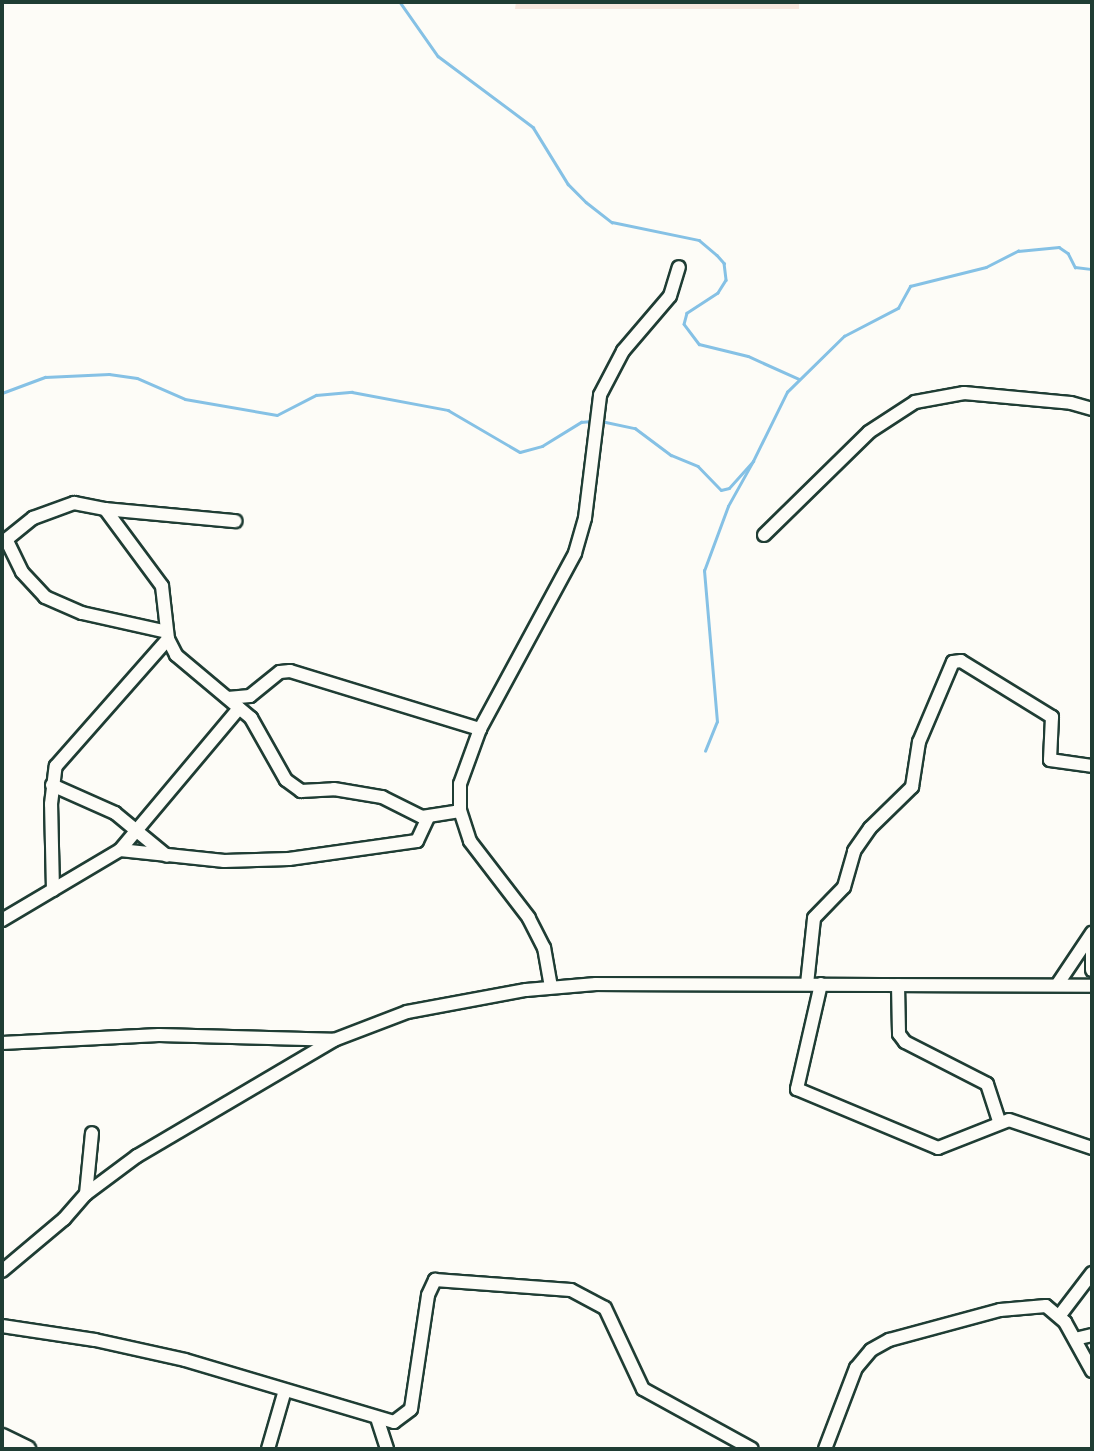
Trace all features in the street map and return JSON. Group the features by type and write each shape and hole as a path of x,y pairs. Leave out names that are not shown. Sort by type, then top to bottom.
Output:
{"street":[{"path":"551,987 544,947 532,925 477,853 460,811 464,763 575,553 585,518 598,407 607,379 631,340 670,296 679,267"},
{"path":"764,535 869,432 915,402 964,393 1071,403 1092,409"},
{"path":"167,636 82,613 45,597 22,572 4,542 33,518 74,503 105,509 235,521"},
{"path":"105,509 162,586 167,636 196,676 251,718 286,780 301,791 334,789 382,797 428,817 460,811"},
{"path":"53,890 52,785 62,757 167,636"},
{"path":"807,984 814,918 844,887 854,851 870,828 912,787 919,742 953,662 961,661 1052,717 1050,760 1092,766"},
{"path":"228,698 250,695 280,673 290,671 480,729"},
{"path":"250,695 251,718"},
{"path":"2,920 120,850 239,708"},
{"path":"52,785 105,808 136,829 169,857"},
{"path":"120,850 169,857 289,859 405,845 422,836 428,817"},
{"path":"1057,985 1092,933"},
{"path":"1092,944 1092,970"},
{"path":"2,1271 64,1219 86,1194 137,1156 334,1040 407,1012 551,987 807,984 1092,986"},
{"path":"821,984 797,1089 938,1148 999,1121 1018,1121 1092,1148"},
{"path":"898,985 899,1034 905,1042 987,1084 999,1121"},
{"path":"2,1043 104,1035 334,1040"},
{"path":"86,1194 92,1133"},
{"path":"1060,1315 1092,1273"},
{"path":"2,1325 108,1342 377,1418 401,1421 411,1409 428,1295 440,1278 562,1288 590,1296 612,1319 643,1388 747,1448"},
{"path":"825,1449 856,1368 872,1350 889,1340 1027,1306 1046,1306 1060,1315 1092,1371"},
{"path":"1075,1339 1092,1335"},
{"path":"268,1449 285,1390"},
{"path":"377,1418 387,1449"}],"shaded area":[{"path":"516,2 799,2 799,9 515,9"}],"waterway":[{"path":"400,2 438,56 533,127 568,184 586,202 612,222 699,240 724,263 726,280 718,293 687,313 684,324 699,344 748,356 799,379"},
{"path":"601,421 635,428 671,455 698,466 721,490 729,488 753,461 787,392 844,336 898,308 910,286 986,267 1018,251 1059,247 1068,253 1075,267 1092,269"},
{"path":"2,393 45,377 109,374 137,378 185,399 277,415 316,395 352,392 448,410 520,452 542,446 581,422 591,421"},
{"path":"705,751 717,722 704,571 728,506 753,461"}]}
